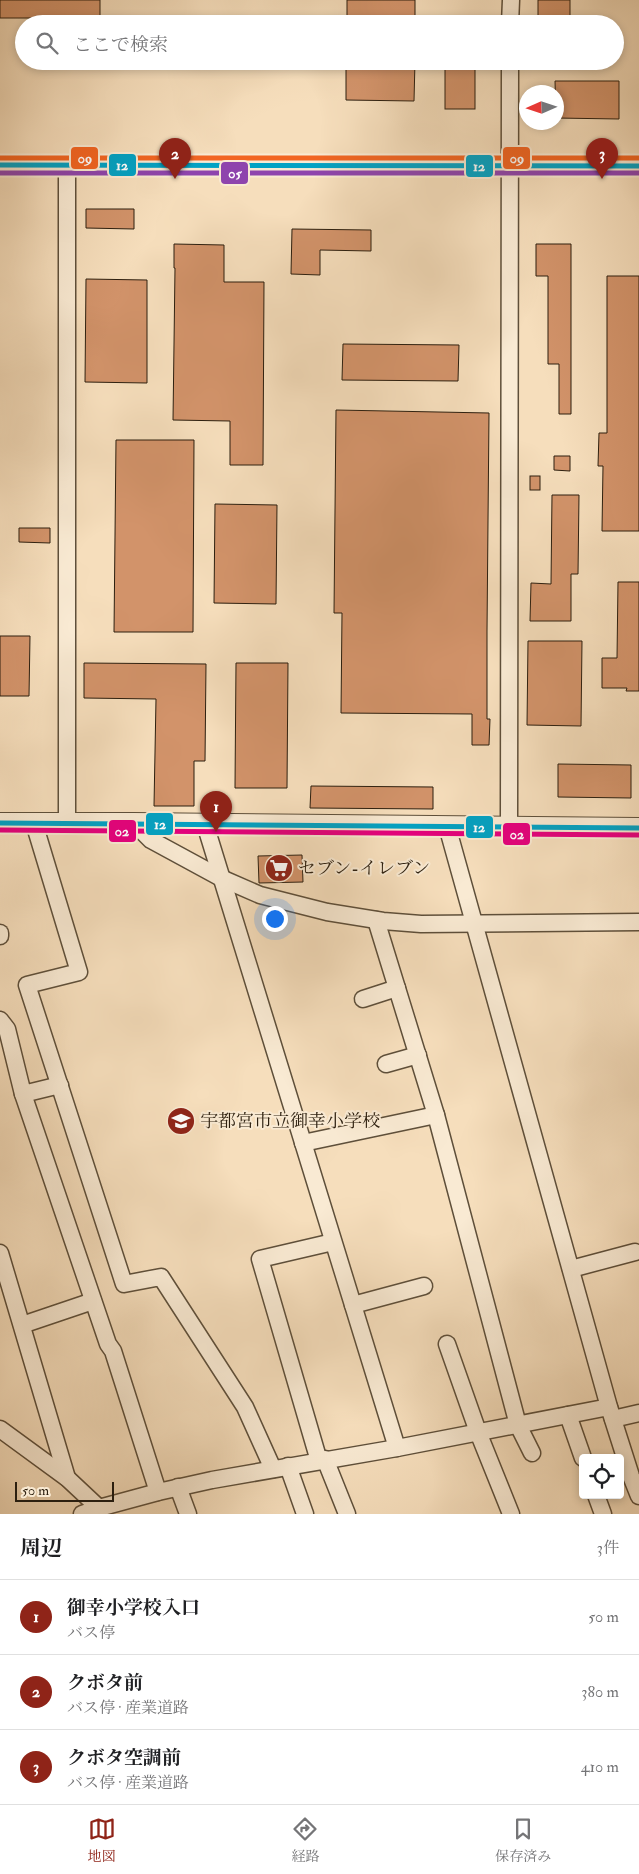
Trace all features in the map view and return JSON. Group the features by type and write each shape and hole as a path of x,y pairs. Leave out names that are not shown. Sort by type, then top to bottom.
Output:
{"street":[{"path":"510,15 511,0"},
{"path":"509,827 510,70"},
{"path":"0,165 639,166"},
{"path":"67,165 67,823"},
{"path":"0,823 639,828"},
{"path":"34,823 79,972 27,985 124,1284 161,1277 246,1407 305,1514"},
{"path":"134,823 151,840 221,878 260,894 327,912 376,920 421,924 639,922"},
{"path":"205,824 397,1448"},
{"path":"447,826 611,1413 639,1496"},
{"path":"376,920 436,1115 518,1425 532,1453"},
{"path":"363,999 397,988"},
{"path":"0,1020 6,1029 23,1094 108,1344 113,1351 158,1492"},
{"path":"386,1064 418,1056"},
{"path":"23,1094 60,1085"},
{"path":"303,1143 436,1115"},
{"path":"334,1242 260,1260 322,1460 347,1514"},
{"path":"571,1269 635,1252"},
{"path":"0,1253 67,1478"},
{"path":"353,1305 424,1286"},
{"path":"22,1325 94,1301"},
{"path":"447,1344 478,1432 511,1514"},
{"path":"82,1514 178,1487 568,1415 639,1413"},
{"path":"568,1415 582,1454"},
{"path":"0,1429 67,1478 99,1508"},
{"path":"178,1487 188,1514"},
{"path":"597,1499 602,1514"}],"building":[{"path":"0,0 100,0 100,15 15,15 15,18 0,18"},
{"path":"347,0 415,0 415,15 347,15"},
{"path":"538,0 570,0 570,15 538,15"},
{"path":"346,70 415,70 414,101 346,100"},
{"path":"445,70 475,70 475,109 445,109"},
{"path":"555,81 619,81 619,119 564,118 564,85 555,85"},
{"path":"86,209 134,209 134,229 86,228"},
{"path":"292,229 371,230 371,251 320,250 320,275 291,274"},
{"path":"174,244 224,245 224,282 264,282 263,465 230,465 230,421 173,420"},
{"path":"536,244 571,244 571,414 559,414 559,364 548,364 548,276 536,276"},
{"path":"607,276 639,276 639,531 602,531 603,466 598,466 599,433 607,433"},
{"path":"86,279 147,280 147,383 85,382"},
{"path":"343,344 459,345 458,381 342,380"},
{"path":"336,410 489,413 487,719 490,719 489,745 472,745 472,714 341,713 342,613 334,613"},
{"path":"116,440 194,440 193,632 114,632"},
{"path":"554,456 570,456 570,471 554,470"},
{"path":"530,476 540,476 540,490 530,490"},
{"path":"552,495 579,495 578,574 571,574 571,621 530,621 531,583 551,584"},
{"path":"215,504 277,505 276,604 214,603"},
{"path":"19,528 50,528 50,543 19,542"},
{"path":"618,582 639,582 639,691 626,691 627,688 602,688 602,658 617,658"},
{"path":"0,636 30,636 29,696 0,696"},
{"path":"528,641 582,641 581,726 527,725"},
{"path":"84,663 206,664 205,761 194,761 194,806 154,806 156,699 84,698"},
{"path":"236,663 288,663 287,788 235,788"},
{"path":"558,764 631,765 631,798 558,797"},
{"path":"311,786 433,787 433,809 310,808"},
{"path":"302,855 303,882 259,883 258,856"}],"transit line":[{"name":"09","path":"0,158 639,158"},
{"name":"12","path":"0,165 639,166"},
{"name":"05","path":"0,173 639,173"},
{"name":"12","path":"0,823 639,828"},
{"name":"02","path":"0,830 639,835"}],"place":[{"name":"クボタ前","path":"175,179"},
{"name":"クボタ空調前","path":"602,179"},
{"name":"御幸小学校入口","path":"216,832"},
{"name":"セブン-イレブン","path":"279,868"},
{"name":"宇都宮市立御幸小学校","path":"181,1121"}]}
